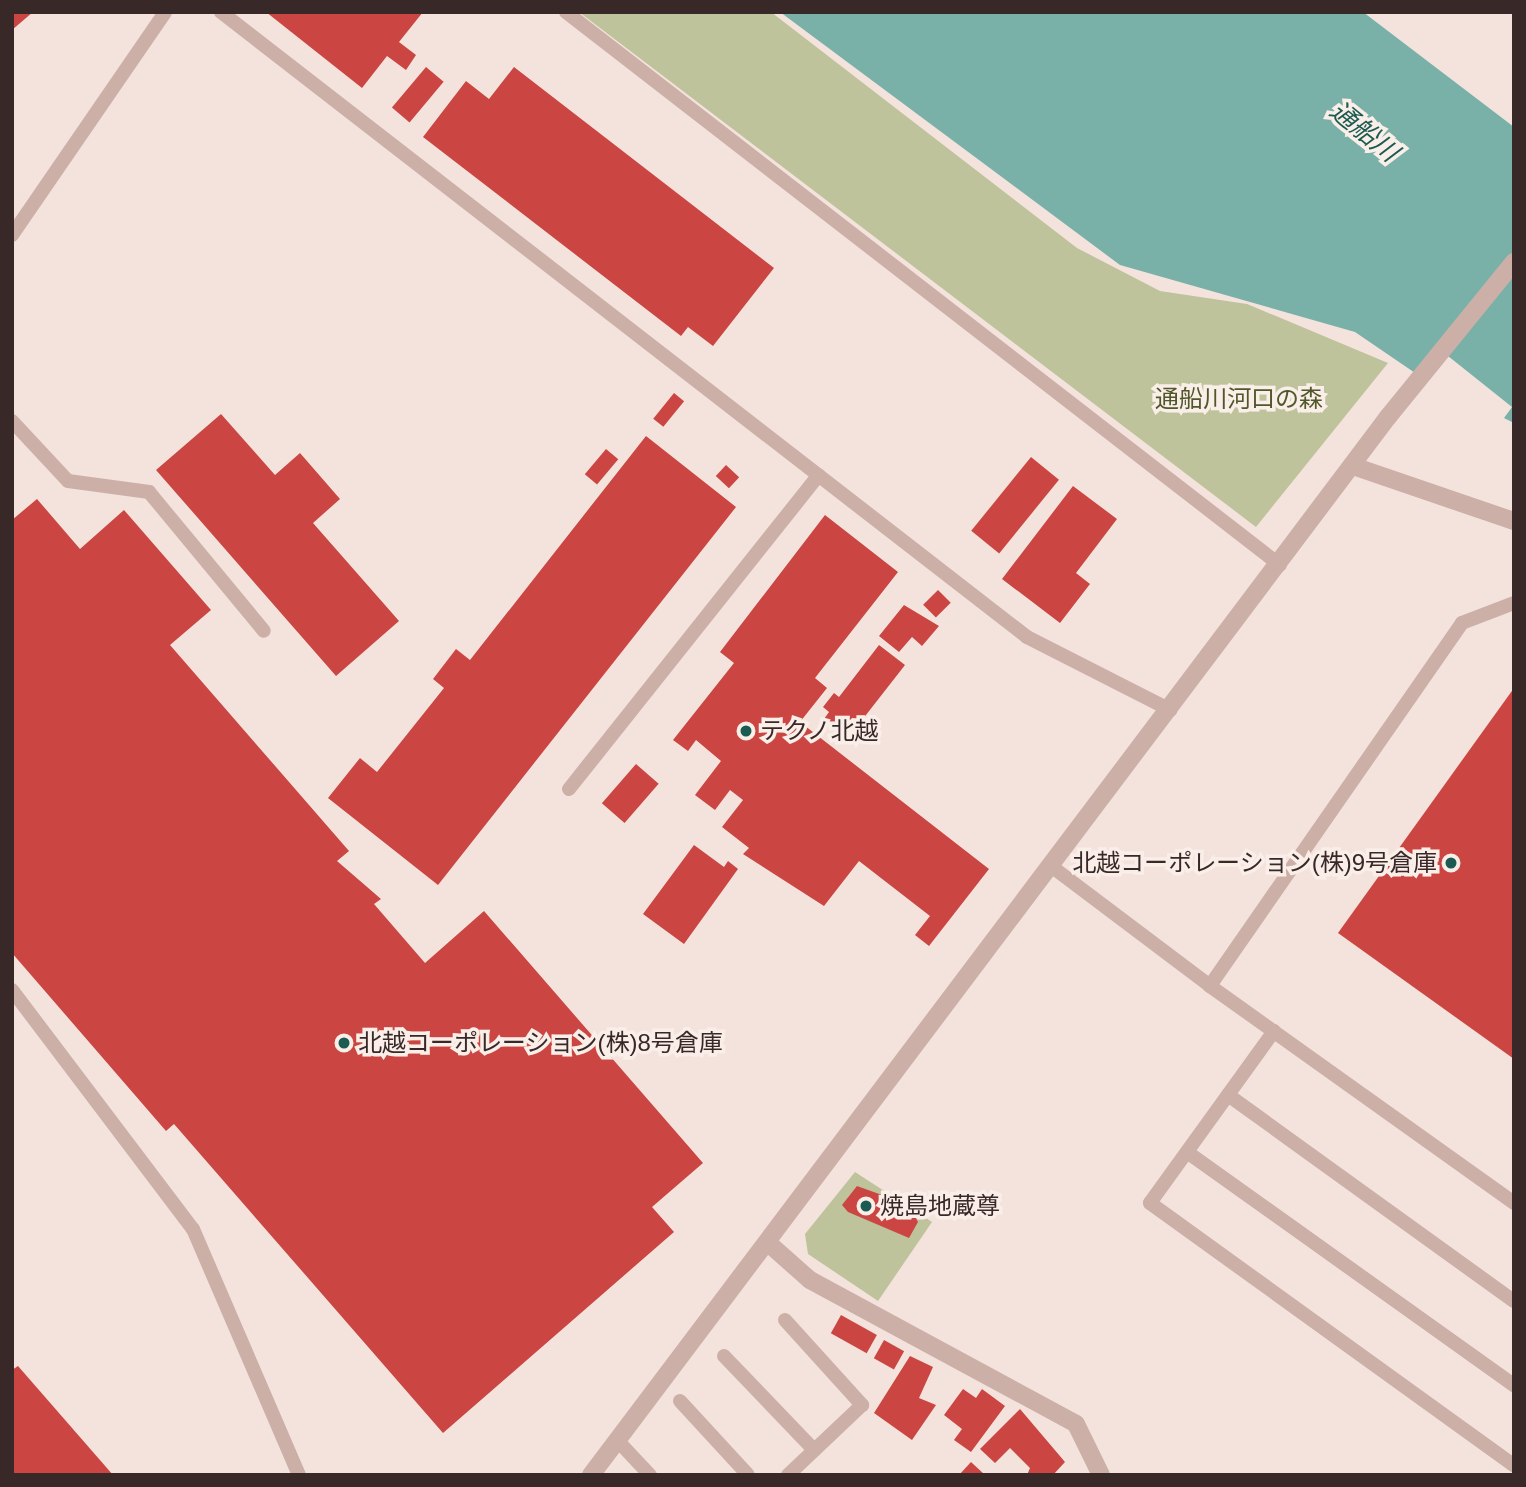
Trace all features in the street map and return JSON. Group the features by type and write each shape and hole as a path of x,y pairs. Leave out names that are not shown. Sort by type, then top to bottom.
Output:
{"street":[{"path":"591,1475 1280,565 1388,416 1514,262"},
{"path":"1353,466 1514,522"},
{"path":"767,1242 810,1280 1076,1424 1101,1475"}],"lane":[{"path":"12,235 165,12"},
{"path":"221,12 1027,638 1170,710"},
{"path":"566,12 1280,565"},
{"path":"12,421 68,481 149,492 264,631"},
{"path":"569,789 819,475"},
{"path":"1210,986 1462,623 1514,603"},
{"path":"1051,866 1210,986 1514,1203"},
{"path":"12,990 193,1229 299,1475"},
{"path":"1274,1031 1150,1203 1514,1466"},
{"path":"1228,1095 1514,1301"},
{"path":"1187,1152 1514,1385"},
{"path":"785,1320 862,1405 788,1475"},
{"path":"723,1356 814,1450"},
{"path":"680,1401 748,1475"},
{"path":"617,1440 650,1475"}],"green space":[{"name":"通船川河口の森","path":"579,12 771,12 1077,248 1160,291 1247,304 1388,363 1256,527"},
{"path":"855,1172 932,1222 878,1301 808,1254 805,1234"}],"water":[{"name":"通船川","path":"780,12 1363,12 1514,127 1514,423 1504,418 1512,407 1443,352 1421,377 1355,332 1120,265"}],"building":[{"path":"12,12 33,12 12,30"},
{"path":"266,12 423,12 399,42 416,55 406,70 387,56 362,88"},
{"path":"426,67 444,82 410,122 392,108"},
{"path":"514,67 774,268 713,346 688,327 681,336 423,137 466,81 489,99"},
{"path":"674,393 684,401 663,427 653,419"},
{"path":"221,414 275,475 300,453 340,499 313,523 399,621 336,676 156,470"},
{"path":"646,436 736,507 438,885 328,798 360,758 377,772 444,688 433,679 456,649 470,660"},
{"path":"606,449 618,459 597,485 585,474"},
{"path":"1031,457 1059,480 999,553 971,531"},
{"path":"726,465 739,477 729,488 716,476"},
{"path":"1073,486 1117,519 1076,573 1090,584 1060,623 1002,579"},
{"name":"北越コーポレーション(株)8号倉庫","path":"37,499 80,549 124,510 211,610 170,645 349,851 337,861 381,899 374,904 425,963 484,911 703,1163 652,1207 674,1232 443,1433 174,1124 166,1131 12,953 12,520"},
{"name":"テクノ北越","path":"825,515 898,572 815,678 827,688 800,722 989,869 929,946 915,935 930,916 859,861 824,906 743,854 749,848 722,827 743,800 730,790 715,810 695,795 721,761 696,740 688,751 673,740 734,663 720,652"},
{"path":"938,590 951,603 936,618 923,605"},
{"path":"904,605 939,626 922,646 912,637 899,652 879,636"},
{"path":"879,645 905,665 848,738 824,719 829,712 823,707 834,693 839,697"},
{"name":"北越コーポレーション(株)9号倉庫","path":"1514,688 1514,1059 1338,933"},
{"path":"636,764 659,784 625,823 602,803"},
{"path":"694,845 724,867 728,861 738,869 684,944 643,914"},
{"path":"857,1186 893,1199 888,1207 896,1211 899,1204 913,1212 918,1222 909,1238 848,1212 842,1205"},
{"path":"841,1315 877,1335 867,1353 831,1333"},
{"path":"884,1340 904,1351 894,1370 874,1358"},
{"path":"910,1356 933,1367 919,1398 936,1405 912,1440 874,1413"},
{"path":"18,1366 113,1475 12,1475 12,1370"},
{"path":"963,1389 976,1398 982,1389 1005,1406 971,1452 954,1440 962,1429 944,1415"},
{"path":"1020,1409 1065,1462 1053,1475 1027,1475 1030,1468 1010,1448 995,1463 980,1449"},
{"path":"971,1462 985,1475 959,1475"}],"place":[{"name":"テクノ北越","path":"746,731"},
{"name":"北越コーポレーション(株)9号倉庫","path":"1451,863"},
{"name":"北越コーポレーション(株)8号倉庫","path":"344,1043"},
{"name":"焼島地蔵尊","path":"866,1206"}]}
